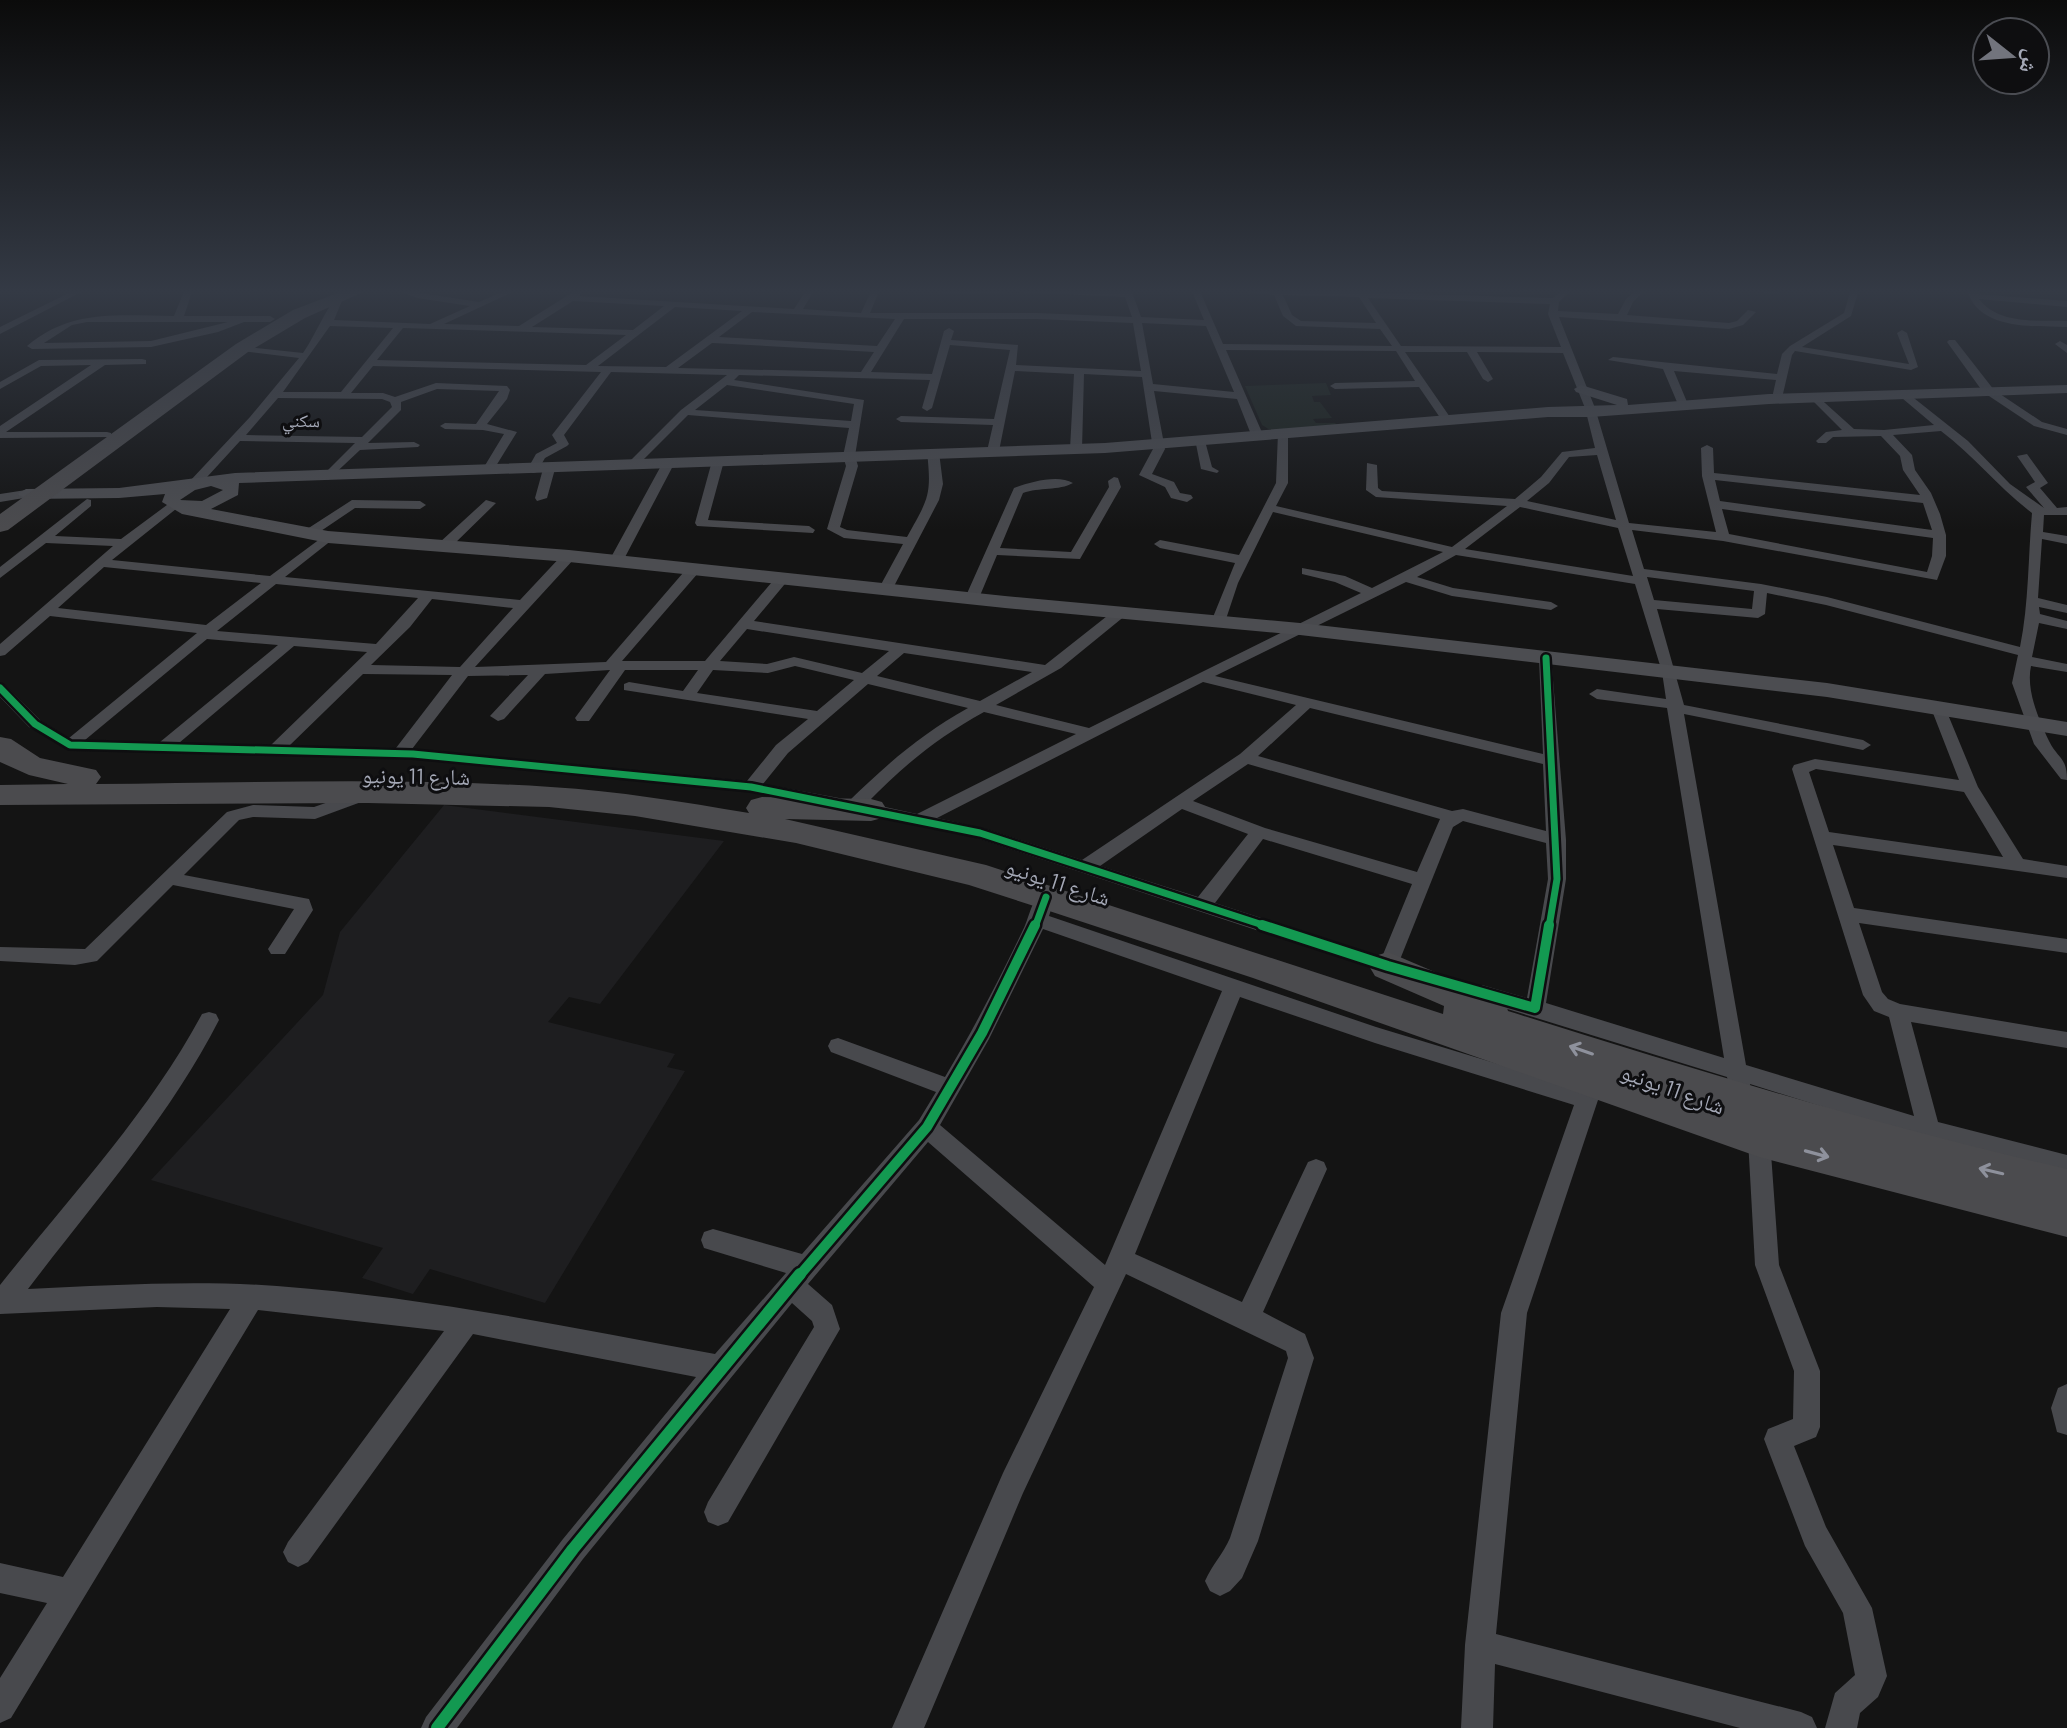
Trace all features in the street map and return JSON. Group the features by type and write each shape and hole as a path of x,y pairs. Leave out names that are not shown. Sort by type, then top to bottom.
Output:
{"highway":[{"path":"0,525 17,500 199,370"},
{"path":"17,500 210,370"},
{"path":"0,746 15,758 39,769 94,777"},
{"name":"شارع 11 يونيو","path":"0,776 388,775 510,778 757,798 997,860 1258,967 1590,1090 1759,1139 2067,1217"},
{"path":"0,808 94,777"},
{"name":"شارع 11 يونيو","path":"0,795 94,777 368,793 549,797 635,805 754,824 902,856 1042,908 1258,967 1524,1018 1739,1087 1949,1161 2067,1189"},
{"path":"757,798 862,808"},
{"path":"1388,966 1436,989 1524,1018"}],"main road":[{"path":"1587,406 1597,396 1637,406 2067,388"},
{"path":"17,500 119,493 213,481 1076,449 1282,435 1554,412 1587,406 1988,390"},
{"path":"17,500 204,505 265,483 321,476"},
{"path":"213,481 231,484 228,495 231,507 240,515 283,529"},
{"path":"191,485 173,495 181,509 318,535 569,556 885,590 1300,629 1827,690 2067,729"}],"street":[{"path":"0,386 28,370"},
{"path":"0,433 92,370"},
{"path":"191,485 236,438 293,370"},
{"path":"344,395 366,370"},
{"path":"541,498 540,456 563,444 558,435 608,370"},
{"path":"684,370 935,377"},
{"path":"864,375 868,370"},
{"path":"927,408 937,370"},
{"path":"993,451 1011,370"},
{"path":"1048,370 1144,374"},
{"path":"1143,370 1159,451 1145,476 1170,485 1174,494 1187,498"},
{"path":"1228,370 1258,437"},
{"path":"1412,370 1447,420"},
{"path":"1483,370 1488,379"},
{"path":"1573,370 1626,526 1669,672 1739,1087 2067,1165"},
{"path":"1668,370 1682,402"},
{"path":"1697,370 1780,377"},
{"path":"1777,398 1782,370"},
{"path":"1973,370 1988,390 2038,424 2067,432"},
{"path":"1076,449 1079,371"},
{"path":"631,466 685,412 737,372"},
{"path":"725,382 859,401 849,456 852,466 833,529 844,534 912,541"},
{"path":"1335,386 1422,384"},
{"path":"273,395 383,396 395,400 436,386 505,390 482,427"},
{"path":"1148,387 1239,396"},
{"path":"1901,393 2053,512"},
{"path":"1815,397 1851,432"},
{"path":"321,476 362,444 397,408 395,400"},
{"path":"685,412 854,425"},
{"path":"901,419 1001,422"},
{"path":"445,426 511,432 487,472"},
{"path":"1822,441 1830,434 1944,427"},
{"path":"0,433 107,435"},
{"path":"1371,465 1372,490 1380,494 1517,503 1626,526 1723,537 1929,578 1939,556 1940,535 1928,500 1909,470 1906,455 1884,433"},
{"path":"1218,622 1242,560 1270,508 1284,472 1282,435"},
{"name":"سكني","path":"236,438 414,445"},
{"path":"1199,441 1207,469 1213,471"},
{"path":"1707,448 1708,476 1723,537"},
{"path":"921,819 1405,578 1454,551 1517,503 1545,480 1566,454 1601,451"},
{"path":"885,590 936,492 933,452"},
{"path":"2023,456 2042,483 2032,487 2053,512"},
{"path":"718,461 701,523 809,530"},
{"path":"616,561 668,464"},
{"path":"1708,476 1928,500"},
{"path":"992,551 1075,556 1115,487 1114,481"},
{"path":"972,598 1018,491 1034,485 1067,483"},
{"path":"0,574 87,503"},
{"path":"444,546 490,503"},
{"path":"94,777 206,632 273,579 352,504 420,505"},
{"path":"1714,504 1940,535"},
{"path":"0,652 124,543 176,505"},
{"path":"1270,508 1454,551 1639,576 1761,588 1877,612 2067,668"},
{"path":"2053,512 2036,534 2031,601 2033,617 2020,683 2042,744 2067,775"},
{"path":"2036,534 2067,540"},
{"path":"42,539 124,543"},
{"path":"1160,544 1242,560"},
{"path":"400,755 419,725 569,556"},
{"path":"102,563 524,605"},
{"path":"583,718 615,666 694,569"},
{"path":"1307,571 1340,579 1372,593"},
{"path":"1405,578 1452,592 1551,606"},
{"path":"688,695 709,665 782,579"},
{"path":"1648,604 1758,614 1761,588"},
{"path":"273,752 360,669 428,595"},
{"path":"2031,601 2067,609"},
{"path":"46,611 206,632 379,649"},
{"path":"1121,612 1065,659 935,733 896,764 862,808 980,833 1388,966 1445,825 1452,817"},
{"path":"2033,617 2067,625"},
{"path":"743,624 1047,670"},
{"path":"94,777 163,748 291,641"},
{"path":"163,748 400,755 615,772 757,798 782,749 901,648"},
{"path":"1524,1018 1557,879 1546,658"},
{"path":"360,669 465,671 709,665 768,669 790,661 986,705 1091,733"},
{"path":"498,716 542,669"},
{"path":"1203,678 1552,761"},
{"path":"629,687 820,716"},
{"path":"0,688 94,777"},
{"path":"1597,694 1863,745"},
{"path":"1083,868 1246,758 1307,703"},
{"path":"1939,708 1970,787 2016,863"},
{"path":"1246,758 1452,817 1463,815 1557,840"},
{"path":"1970,787 1815,764 1804,765 1800,769 1873,995 1881,1005 1898,1012 2067,1040"},
{"path":"0,954 90,956 222,824 243,812 315,813 368,793"},
{"path":"1181,803 1259,832 1422,880"},
{"path":"1202,906 1259,832"},
{"path":"1820,837 2067,872"},
{"path":"169,878 302,904 304,910 278,949"},
{"path":"438,1728 573,1549 720,1368 927,1127 951,1089 1042,908"},
{"path":"1847,914 2067,946"},
{"path":"908,1728 1013,1483 1258,967"},
{"path":"1898,1012 1929,1130"},
{"path":"1,1302 156,1105 189,1058 209,1020"},
{"path":"838,1046 951,1089"},
{"path":"1477,1728 1480,1645 1514,1313 1590,1090"},
{"path":"927,1127 1115,1272 1248,1317 1296,1343 1301,1358 1244,1541 1232,1568 1220,1581"},
{"path":"1759,1139 1767,1265 1807,1371 1806,1427 1778,1439 1815,1536 1857,1608 1871,1676 1867,1686 1846,1704 1841,1728"},
{"path":"1248,1317 1316,1169"},
{"path":"713,1240 798,1276 823,1314 827,1329 718,1512"},
{"path":"1,1302 157,1295 276,1298 467,1321 720,1368"},
{"path":"0,1707 251,1298"},
{"path":"298,1552 467,1321"},
{"path":"2067,1397 2064,1408 2067,1422"},
{"path":"0,1578 69,1593"},
{"path":"1480,1645 1801,1728"}],"shaded area":[{"path":"1326,383 1331,395 1312,396 1314,402 1320,402 1332,418 1313,419 1316,423 1335,423 1339,427 1270,430 1262,425 1245,386"},
{"path":"444,805 724,841 600,1004 569,997 548,1022 675,1054 667,1067 685,1071 545,1303 430,1269 413,1294 362,1278 383,1248 151,1180 323,995 340,932"}],"cycle path":[{"path":"0,688 35,724 70,745 413,754 615,772 751,787 980,833 1388,966 1535,1008 1557,879 1546,658"},
{"path":"437,1728 573,1549 720,1368 927,1127 982,1033 1038,920 1046,897"}]}
